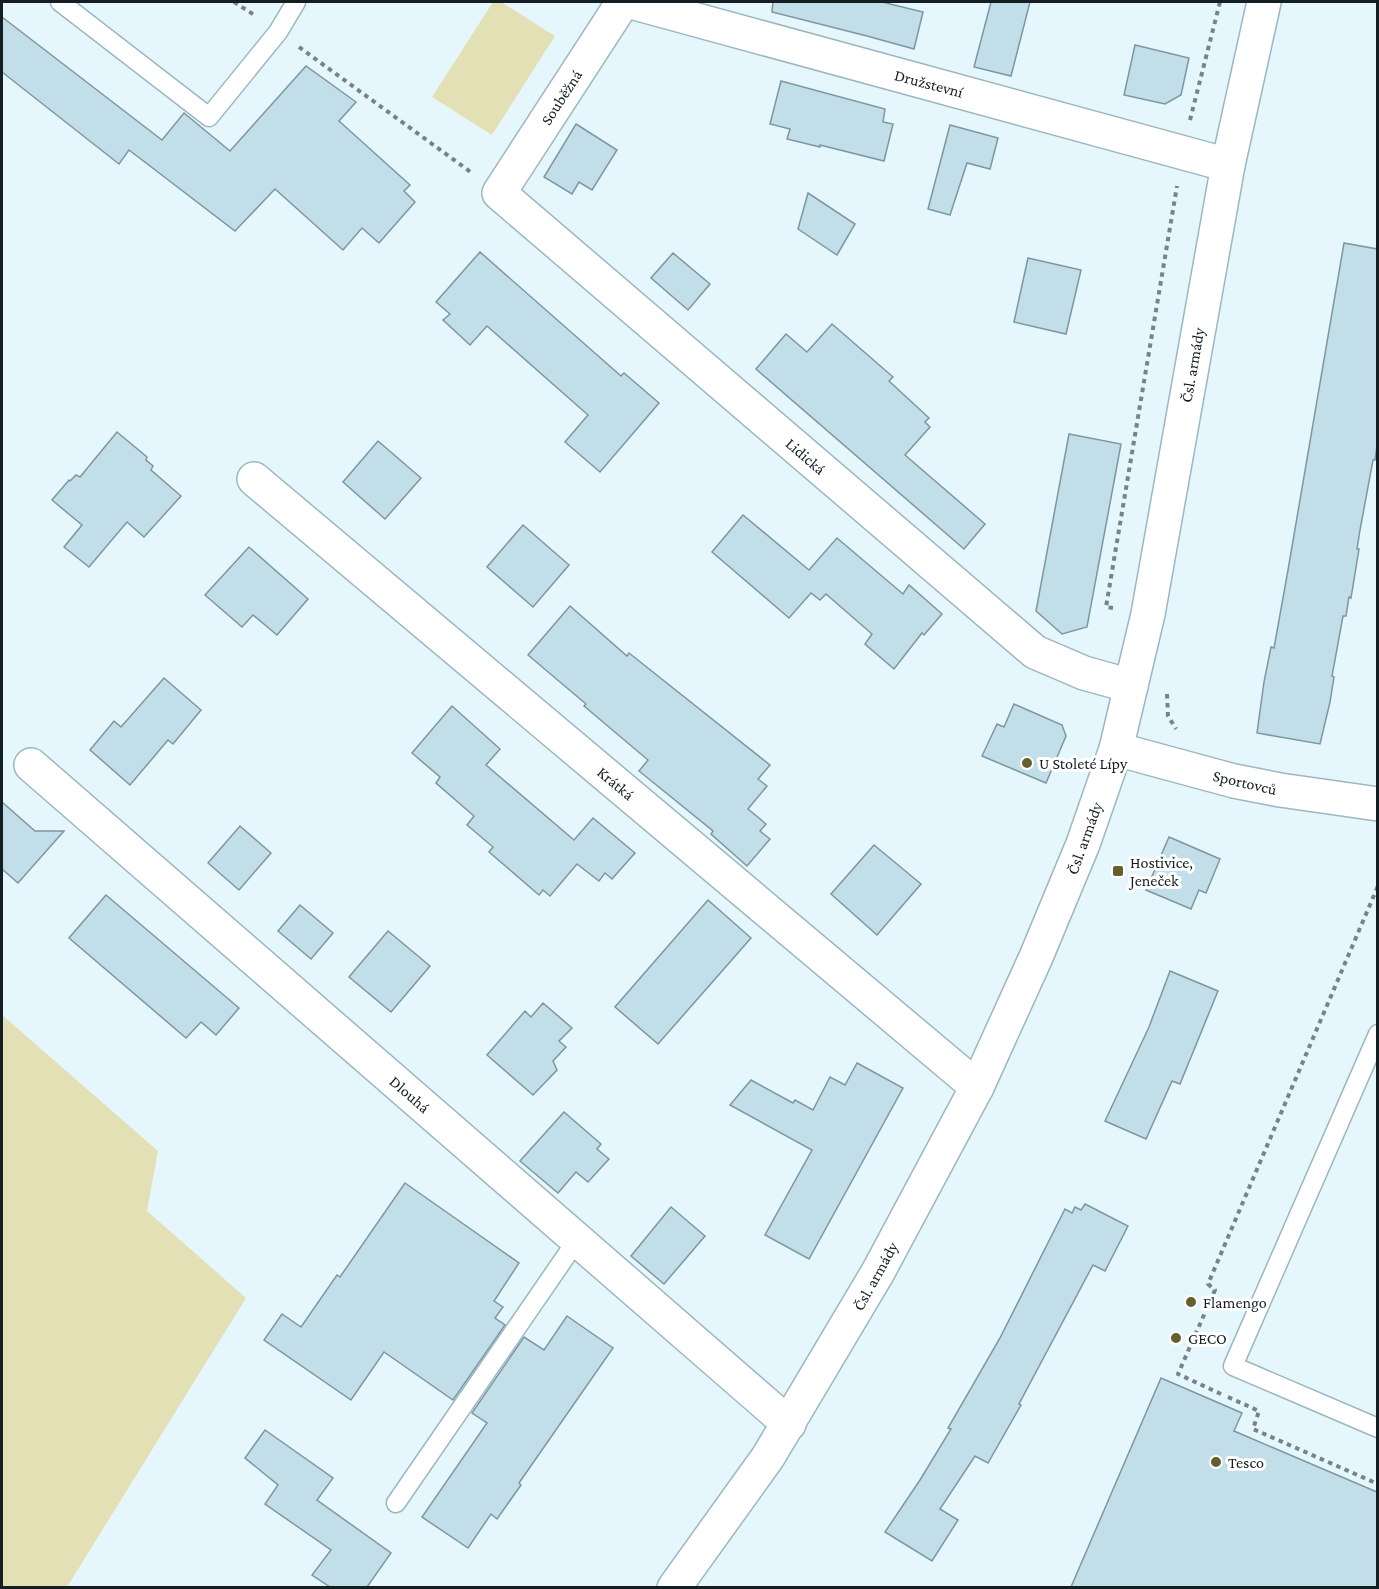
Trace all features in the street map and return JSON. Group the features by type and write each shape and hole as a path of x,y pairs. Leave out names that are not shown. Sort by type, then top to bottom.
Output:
{"street":[{"name":"Souběžná","path":"500,193 623,2"},
{"name":"Družstevní","path":"631,2 1228,165"},
{"name":"Čsl. armády","path":"674,1587 789,1424 878,1272 977,1087 1036,957 1079,854 1116,749 1148,614 1228,165 1264,2"},
{"name":"Lidická","path":"500,193 1035,652 1083,673 1131,686"},
{"name":"Krátká","path":"254,478 977,1087"},
{"name":"Sportovců","path":"1116,749 1245,783 1377,804"},
{"name":"Dlouhá","path":"31,765 789,1424"}],"lane":[{"path":"60,2 209,117 278,32 296,2"},
{"path":"1377,1034 1233,1366 1377,1428"},
{"path":"396,1503 577,1240"}],"path":[{"path":"234,2 500,193"}],"shaded area":[{"path":"493,2 501,2 555,36 492,135 432,97"},
{"path":"2,1015 158,1151 147,1211 246,1298 67,1587 2,1587"}],"building":[{"path":"773,2 882,2 923,12 914,49 772,12"},
{"path":"991,2 1030,2 1011,76 974,67"},
{"path":"2,17 162,140 184,113 230,151 306,66 356,102 339,121 410,185 404,191 415,202 379,243 362,228 343,250 275,189 235,231 129,150 119,164 2,72"},
{"path":"1135,45 1189,58 1181,95 1165,104 1124,95"},
{"path":"781,81 885,109 883,122 893,124 884,161 787,139 790,129 770,124"},
{"path":"576,124 617,150 592,190 579,182 572,194 544,177"},
{"path":"950,125 998,138 990,169 967,163 950,215 928,209"},
{"path":"808,193 855,224 837,255 798,229"},
{"path":"1344,243 1377,249 1377,446 1360,530 1351,598 1349,597 1346,616 1343,616 1332,676 1334,677 1330,702 1320,744 1257,733 1264,682 1271,647 1274,648 1288,570"},
{"path":"480,252 621,376 624,373 659,403 600,472 565,442 588,415 487,326 470,345 443,320 450,314 436,302"},
{"path":"673,253 710,284 688,310 651,278"},
{"path":"1028,258 1081,270 1066,334 1014,322"},
{"path":"832,324 893,377 889,381 929,418 925,422 930,427 905,455 985,524 964,549 756,369 786,334 807,352"},
{"path":"117,432 147,457 146,460 153,466 151,470 181,496 144,537 127,522 89,567 64,547 82,525 52,500 69,480 76,475 80,477"},
{"path":"1069,434 1121,444 1087,627 1062,634 1036,611"},
{"path":"378,441 421,478 385,519 343,482"},
{"path":"743,515 809,570 837,538 903,594 909,585 942,614 924,635 922,633 894,669 865,644 872,634 826,594 820,600 811,593 789,618 712,552"},
{"path":"523,525 569,565 533,607 487,567"},
{"path":"249,547 308,599 277,635 253,615 242,627 205,595"},
{"path":"570,606 627,656 629,653 770,765 758,779 767,786 748,809 766,824 760,831 770,839 747,866 711,834 713,831 639,771 648,760 528,655"},
{"path":"164,678 201,710 173,744 168,740 130,785 90,750 114,721 121,727"},
{"name":"U Stoleté Lípy","path":"1014,704 1062,725 1066,736 1046,783 982,756 997,724 1004,727"},
{"path":"452,706 500,749 486,765 574,840 593,818 635,853 612,879 605,873 599,881 577,864 550,896 543,890 539,895 489,852 493,847 467,825 474,816 436,783 440,777 412,753"},
{"path":"2,802 35,831 64,831 18,883 2,869"},
{"path":"240,826 271,853 239,890 208,863"},
{"path":"1169,837 1220,859 1206,893 1199,890 1191,909 1146,890"},
{"path":"874,845 921,884 877,935 831,894"},
{"path":"106,895 239,1008 216,1035 201,1022 186,1038 69,938"},
{"path":"708,900 751,938 658,1044 615,1007"},
{"path":"300,905 333,933 311,959 278,931"},
{"path":"388,931 430,966 391,1012 349,977"},
{"path":"1170,971 1218,991 1180,1084 1172,1081 1146,1139 1105,1121 1149,1027"},
{"path":"543,1003 572,1028 559,1041 566,1047 553,1061 557,1070 533,1095 487,1055 525,1011 531,1017"},
{"path":"857,1063 903,1088 809,1259 765,1235 812,1150 730,1105 751,1080 793,1103 795,1100 813,1110 830,1077 845,1085"},
{"path":"564,1112 601,1144 597,1149 609,1159 588,1182 576,1172 558,1193 520,1161"},
{"path":"405,1183 519,1263 494,1301 503,1307 495,1318 505,1325 453,1400 384,1352 351,1400 264,1340 282,1314 301,1327 337,1275 340,1277"},
{"path":"1085,1204 1128,1226 1105,1271 1093,1265 1019,1404 1021,1405 988,1463 975,1456 940,1509 958,1520 932,1561 885,1532 951,1429 948,1428 1000,1338 1065,1209 1072,1213 1075,1207 1081,1210"},
{"path":"671,1207 705,1236 664,1284 631,1256"},
{"path":"567,1316 613,1348 519,1483 521,1485 497,1519 491,1514 468,1548 422,1517 487,1423 472,1413 524,1337 544,1350"},
{"name":"Tesco","path":"1161,1378 1242,1413 1234,1431 1377,1492 1377,1587 1071,1587"},
{"path":"265,1430 333,1478 317,1500 391,1553 367,1587 330,1587 312,1575 331,1550 265,1504 278,1485 245,1458"}],"place":[{"name":"U Stoleté Lípy","path":"1027,763"},
{"name":"Hostivice, Jeneček","path":"1118,871"},
{"name":"Flamengo","path":"1191,1302"},
{"name":"GECO","path":"1176,1338"},
{"name":"Tesco","path":"1216,1462"}]}
